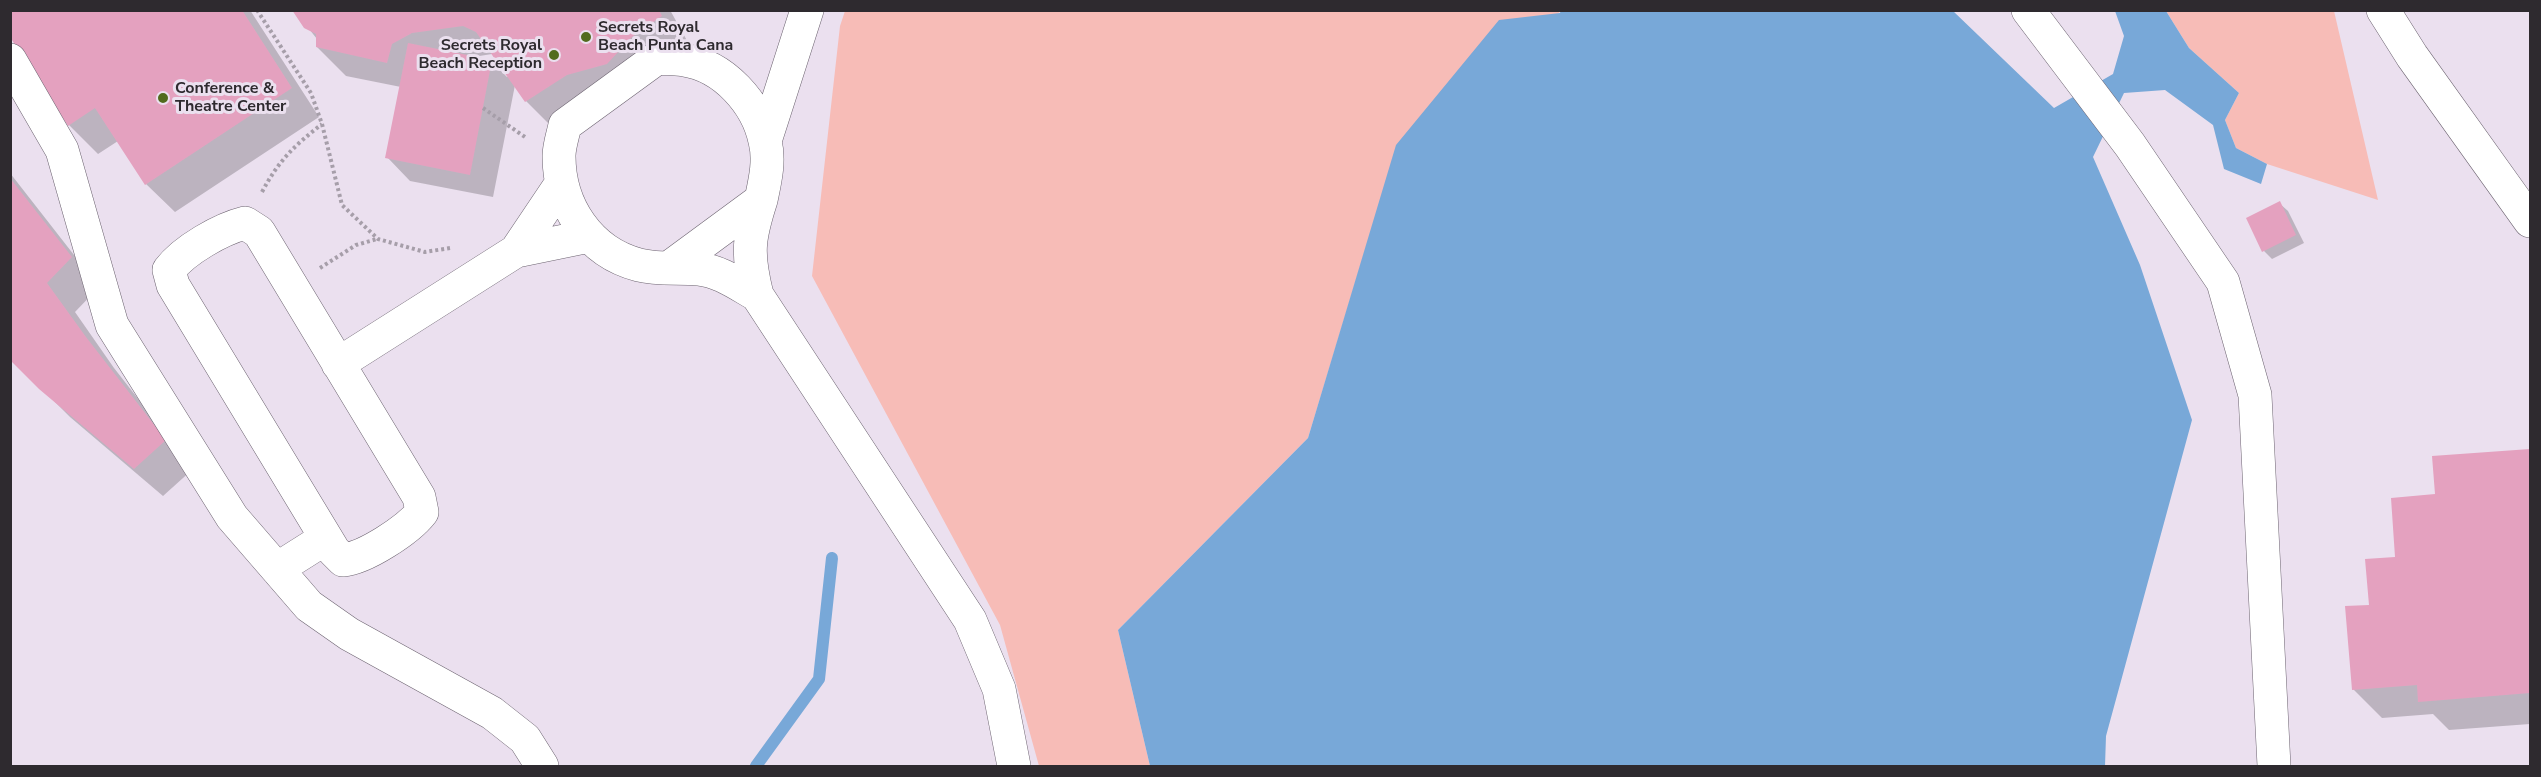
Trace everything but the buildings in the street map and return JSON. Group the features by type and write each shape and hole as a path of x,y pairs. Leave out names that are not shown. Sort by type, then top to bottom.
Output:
{"lane":[{"path":"765,141 807,10"},
{"path":"2028,10 2130,145 2223,282 2255,395 2274,766"},
{"path":"2383,10 2412,56 2530,221"},
{"path":"757,295 726,277 701,269 640,265 612,254 588,236 571,212 561,184 559,154 566,125 657,58 686,60 714,71 738,89 755,113 765,141 767,171 761,200 750,233 750,265 757,295 970,620 999,689 1014,766"},
{"path":"10,60 62,150 112,325 232,517 309,606 349,634 492,713 525,739 542,766"},
{"path":"516,251 561,184"},
{"path":"670,267 761,200"},
{"path":"245,223 259,232 293,288 419,497 422,512 413,523 354,559 343,560 326,538 173,285 169,270 178,259 231,227 245,223"},
{"path":"338,364 516,251 588,236"},
{"path":"277,569 326,538"}],"path":[{"path":"257,10 311,93 322,124 342,205 378,239 425,252 459,247"},
{"path":"483,108 529,140"},
{"path":"245,223 272,173 291,148 322,124"},
{"path":"293,288 356,245 378,239"}],"shaded area":[{"path":"845,11 1561,11 1397,145 1308,438 1118,630 1150,766 1039,766 1000,625 812,276 840,26"},
{"path":"2166,11 2334,11 2378,200 2267,164 2236,148 2225,120 2239,93 2189,48"}],"water":[{"path":"1561,10 1953,11 2054,108 2113,74 2124,36 2115,11 2166,11 2189,48 2239,93 2225,120 2236,148 2267,164 2261,184 2224,169 2213,125 2165,90 2124,93 2093,157 2140,265 2192,420 2106,736 2105,766 1150,766 1118,630 1308,438 1396,145 1499,20 1560,13"}],"waterway":[{"path":"756,766 819,679 832,558"}],"place":[{"name":"Secrets Royal Beach Punta Cana","path":"586,37"},
{"name":"Secrets Royal Beach Reception","path":"554,55"},
{"name":"Conference & Theatre Center","path":"163,98"}]}
